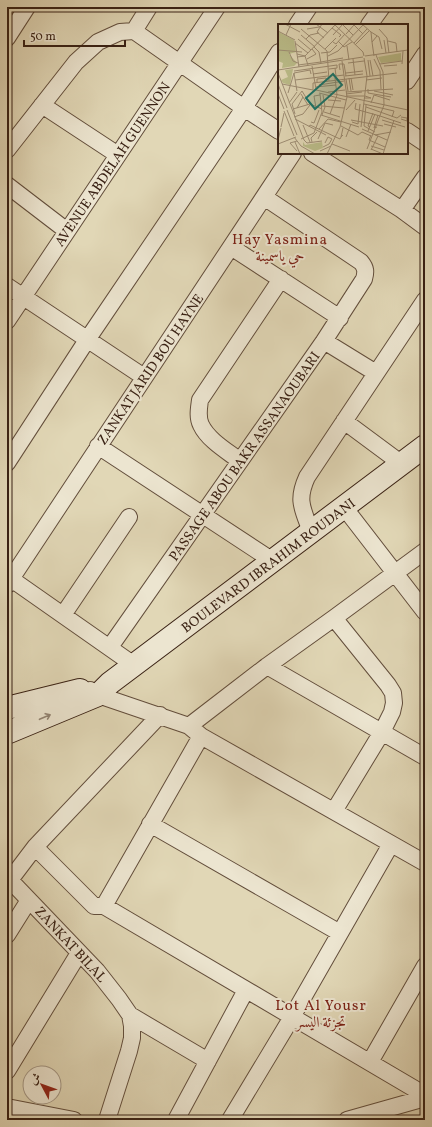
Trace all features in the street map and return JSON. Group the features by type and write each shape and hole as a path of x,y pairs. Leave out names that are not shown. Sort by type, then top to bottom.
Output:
{"street":[{"path":"7,38 27,7"},
{"path":"134,31 149,7"},
{"name":"AVENUE ABDELAH GUENNON","path":"7,321 218,7"},
{"path":"298,24 309,7"},
{"path":"370,24 382,7"},
{"path":"9,144 76,62 98,42 120,32 134,31 278,130"},
{"path":"7,463 87,340 244,108 278,54"},
{"path":"408,80 425,54"},
{"path":"42,105 118,155"},
{"path":"408,132 425,142"},
{"name":"ZANKAT JARID BOU HAYNE","path":"8,580 292,154"},
{"path":"314,154 402,210 425,227"},
{"path":"402,210 425,176"},
{"path":"7,185 67,231"},
{"name":"PASSAGE ABOU BAKR ASSANAOUBARI","path":"110,647 204,515 340,318 364,279 366,272 365,266 361,262 264,197"},
{"path":"231,247 340,318"},
{"path":"240,461 215,442 200,424 198,413 200,400 281,279"},
{"path":"7,286 144,377"},
{"path":"311,532 301,504 303,486 307,477 425,300"},
{"path":"324,341 376,373"},
{"path":"344,421 412,456 425,433"},
{"path":"98,446 273,561"},
{"name":"BOULEVARD IBRAHIM ROUDANI","path":"8,730 98,689 134,665 412,456"},
{"path":"344,507 425,612"},
{"path":"63,615 129,517"},
{"path":"104,906 150,824 195,731 267,666 425,551"},
{"path":"8,580 63,615 134,665"},
{"path":"334,618 388,685 393,693 394,703 392,712 382,732 334,811"},
{"path":"267,666 425,757"},
{"path":"98,689 195,731 425,863"},
{"name":"BOULEVARD IBRAHIM ROUDANI","path":"7,708 98,689"},
{"path":"9,879 35,847 160,715"},
{"path":"150,824 340,933"},
{"path":"230,1120 292,1017 391,844"},
{"path":"35,847 94,906 104,906 370,1062 425,1097"},
{"name":"ZANKAT BILAL","path":"9,879 106,982 130,1015 208,1061"},
{"path":"7,935 30,900"},
{"path":"7,1071 79,952"},
{"path":"370,1062 425,966"},
{"path":"176,1120 246,990"},
{"path":"107,1120 129,1051 132,1032 130,1015"},
{"path":"347,1120 425,1097"},
{"path":"7,1107 74,1120"}],"district":[{"name":"Hay Yasmina حي ياسمينة","path":"280,248"},
{"name":"Lot Al Yousr تجزئة اليسر","path":"321,1014"}]}
